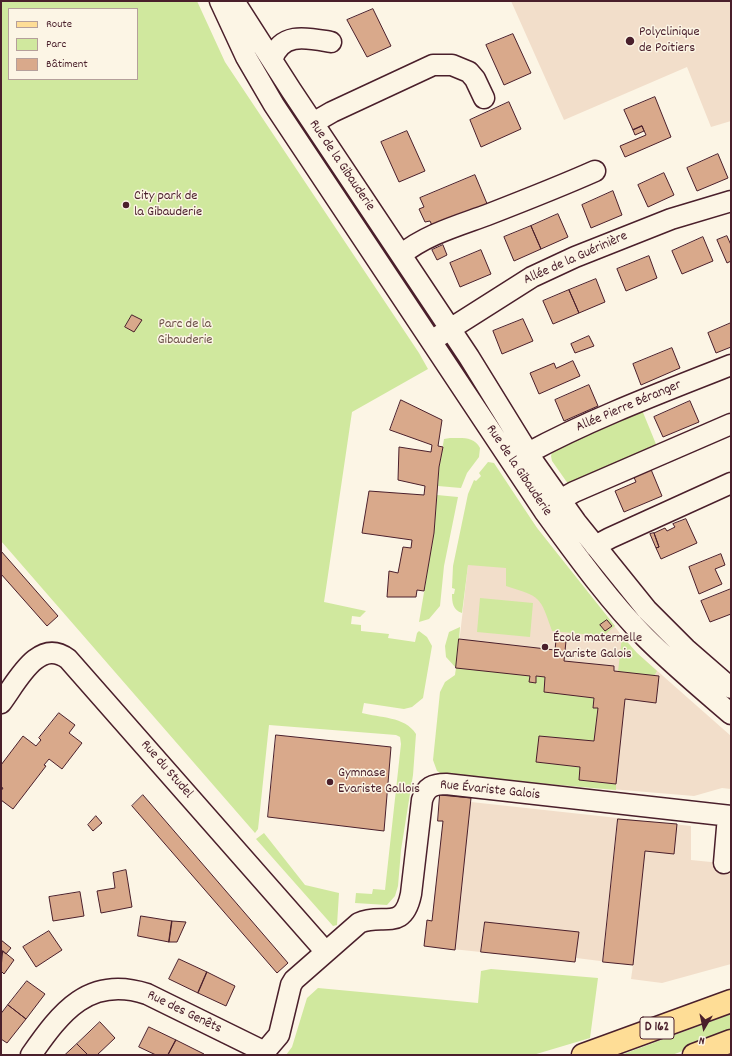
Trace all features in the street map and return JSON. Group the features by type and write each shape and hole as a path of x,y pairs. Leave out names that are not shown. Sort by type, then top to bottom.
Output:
{"main road":[{"name":"D 162","path":"583,1055 731,1001"},
{"path":"694,1055 731,1041"}],"street":[{"name":"Rue de la Gibauderie","path":"220,1 255,72 514,468 574,551 644,636 731,714"},
{"name":"Rue de la Gibauderie","path":"234,1 450,329 528,453 560,500 620,578 668,632 728,682"},
{"path":"272,60 278,47 294,38 309,38 332,42"},
{"path":"313,123 332,112 433,65 452,65 469,72 475,79 484,98"},
{"path":"401,255 411,246 435,234 554,190 595,171"},
{"name":"Rue de la Gibauderie","path":"339,201 357,217 373,236 433,326 440,330 450,329"},
{"name":"Allée de la Guérinière","path":"432,341 532,277 575,257 671,219 731,201"},
{"name":"Allée Pierre Béranger","path":"528,453 554,439 647,398 731,365"},
{"path":"560,500 574,492 731,424"},
{"path":"595,546 731,483"},
{"name":"Rue du Studel","path":"1,703 33,661 40,655 54,652 68,659 325,951"},
{"name":"Rue Évariste Galois","path":"264,1053 279,1035 291,985 294,980 325,951 359,923 369,920 384,921 394,919 407,908 411,894 422,800 426,789 434,785 446,784 730,816"},
{"path":"724,863 730,816"},
{"name":"Rue des Genêts","path":"30,1055 54,1022 73,1004 93,993 118,989 138,991 147,994 264,1053"}],"shaded area":[{"name":"Polyclinique de Poitiers","path":"511,1 731,1 731,121 711,127 687,67 564,120"},
{"name":"École maternelle Evariste Galois","path":"514,495 537,528 626,641 637,653 731,736 731,789 722,788 694,796 444,775 468,565"},
{"path":"440,795 471,798 471,802 691,826 691,860 731,864 731,964 662,983 631,979 633,965 576,958 575,962 424,946 427,920 432,920 443,822 438,821"}],"green space":[{"name":"Parc de la Gibauderie","path":"1,1 197,1 225,62 419,353 428,369 352,412 324,602 366,611 360,617 352,616 351,624 361,625 361,631 389,634 388,638 415,642 419,631 427,637 432,646 423,698 412,707 404,709 364,703 362,713 399,721 411,728 416,734 413,775 401,850 398,886 395,896 387,905 355,903 356,893 372,894 373,889 385,890 401,744 400,737 396,735 269,725 258,829 255,833 1,541"},
{"path":"642,410 658,449 571,488 552,461 551,456 553,449"},
{"path":"467,438 474,441 480,448 479,457 467,473 461,488 438,486 439,467 444,439"},
{"path":"488,462 494,463 537,528 615,626 603,636 552,631 545,611 538,600 533,596 506,586 506,568 468,565 462,613 455,608 452,597 455,589 452,588 453,566 468,494 474,480 476,481 481,476 479,473"},
{"path":"437,495 458,497 444,566 440,606 429,619 419,622 434,533"},
{"path":"480,598 533,603 530,637 477,632"},
{"path":"460,627 459,639 530,676 536,683 536,676 545,677 544,692 594,698 593,707 598,708 594,741 539,736 536,762 580,767 579,780 616,784 616,790 444,775 437,771 433,760 440,692 445,682 455,675 456,668 446,657 445,646 449,632"},
{"path":"622,636 637,653 657,671 654,676 618,672"},
{"path":"264,833 305,885 339,893 337,925 333,926 256,839"},
{"path":"491,969 598,978 590,1038 533,1055 286,1055 292,1047 307,998 318,988 478,1003 481,971"},
{"path":"731,1014 731,1033 672,1055 621,1055"}],"building":[{"path":"373,9 391,46 367,57 347,20"},
{"path":"513,34 531,73 504,85 486,45"},
{"path":"655,97 671,137 625,157 620,146 646,135 642,126 633,130 624,110"},
{"path":"509,102 521,129 481,147 470,120"},
{"path":"642,126 644,131 635,135 633,130"},
{"path":"407,131 425,171 399,182 381,142"},
{"path":"718,154 728,178 697,191 687,168"},
{"path":"664,173 674,195 648,207 638,185"},
{"path":"475,175 488,206 434,230 430,221 425,222 419,209 424,207 420,198"},
{"path":"613,191 622,215 591,228 582,205"},
{"path":"558,214 568,237 541,249 531,226"},
{"path":"531,226 541,249 514,261 504,237"},
{"path":"727,236 731,245 731,261 727,263 717,240"},
{"path":"703,237 713,261 682,274 672,251"},
{"path":"443,245 447,255 437,260 432,250"},
{"path":"481,250 491,274 460,287 450,263"},
{"path":"649,256 657,278 626,291 617,269"},
{"path":"596,279 605,302 579,313 569,290"},
{"path":"569,290 579,313 553,324 543,301"},
{"path":"132,315 142,320 134,332 125,327"},
{"path":"523,319 533,341 502,354 493,331"},
{"path":"731,323 731,347 716,353 708,333"},
{"path":"589,336 594,346 575,353 571,344"},
{"path":"672,348 680,368 641,385 633,364"},
{"path":"573,361 580,376 539,394 530,373 554,363 556,368"},
{"path":"589,385 598,406 564,421 555,400"},
{"path":"401,400 442,420 438,446 443,447 439,467 434,533 424,591 417,590 416,597 387,597 389,571 398,573 403,547 411,548 412,540 362,533 369,491 424,495 425,486 398,480 399,447 431,452 432,445 390,430"},
{"path":"690,401 699,422 663,437 654,417"},
{"path":"650,467 662,496 624,512 615,491 636,482 633,475"},
{"path":"686,519 697,543 661,559 656,548 659,547 654,533 665,528 667,531 675,527 673,524"},
{"path":"654,533 659,547 656,548 650,534"},
{"path":"1,551 58,616 47,626 1,574"},
{"path":"721,554 725,565 715,569 722,584 699,594 689,567"},
{"path":"731,589 731,614 710,622 701,601"},
{"path":"607,620 612,626 605,631 600,625"},
{"path":"459,639 555,650 556,640 566,641 564,661 614,666 614,671 659,676 656,703 625,699 616,784 579,780 580,767 536,762 539,736 594,741 598,708 593,708 594,698 544,692 545,677 536,676 536,683 529,682 530,676 456,668"},
{"path":"59,713 75,725 69,733 82,743 62,769 49,759 44,765 46,766 13,809 1,800 1,791 3,788 1,787 1,765 23,736 36,746 41,740 39,738"},
{"name":"Gymnase Evariste Gallois","path":"276,735 391,747 384,831 268,817"},
{"path":"143,795 288,963 277,973 132,806"},
{"path":"440,795 471,798 455,950 424,946 427,920 432,921 443,821 438,821"},
{"path":"96,816 102,823 93,831 88,825"},
{"path":"618,819 677,824 674,854 645,851 633,965 603,962"},
{"path":"126,870 132,907 101,913 97,891 115,888 113,873"},
{"path":"80,892 84,916 53,921 49,897"},
{"path":"141,916 172,921 169,942 138,936"},
{"path":"172,921 186,922 177,942 169,942"},
{"path":"485,922 579,932 575,962 481,952"},
{"path":"49,931 62,950 36,967 23,947"},
{"path":"1,940 11,948 6,954 1,950"},
{"path":"3,951 14,960 4,974 1,971"},
{"path":"179,959 207,972 198,993 169,979"},
{"path":"207,972 235,986 226,1006 198,993"},
{"path":"27,981 45,994 26,1019 8,1005"},
{"path":"8,1005 26,1019 7,1043 1,1039 1,1014"},
{"path":"100,1022 115,1038 97,1055 88,1055 77,1044"},
{"path":"149,1027 176,1040 168,1055 156,1055 139,1047"},
{"path":"176,1040 204,1054 204,1055 168,1055"},
{"path":"77,1044 88,1055 65,1055"}],"place":[{"name":"Polyclinique de Poitiers","path":"630,41"},
{"name":"City park de la Gibauderie","path":"126,205"},
{"name":"École maternelle Evariste Galois","path":"545,647"},
{"name":"Gymnase Evariste Gallois","path":"330,782"}]}
